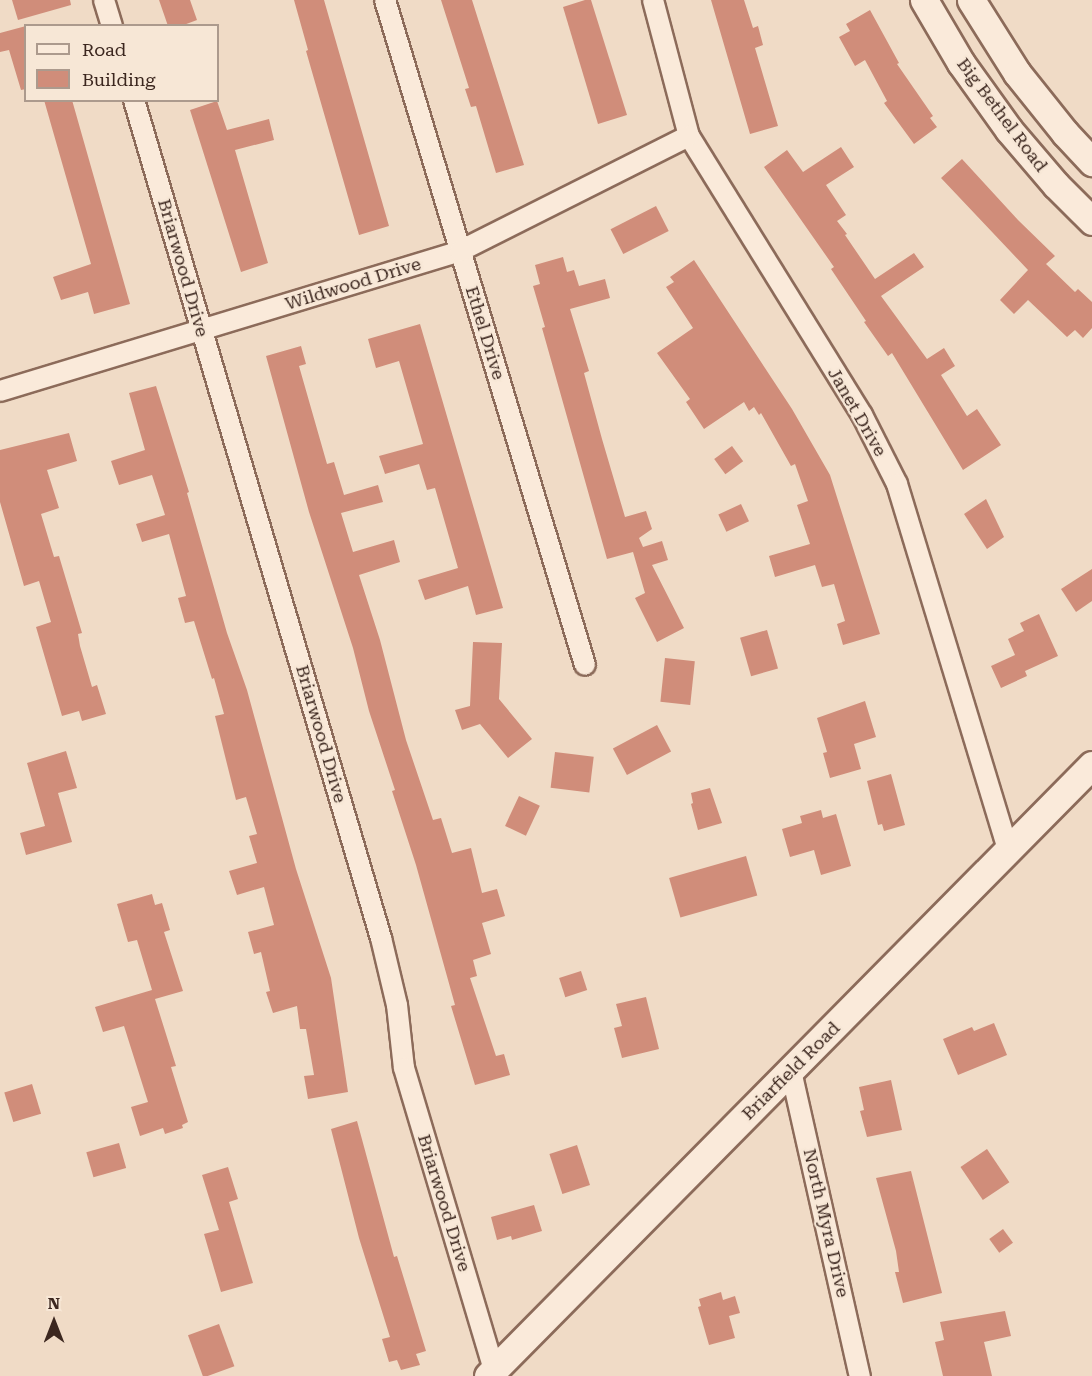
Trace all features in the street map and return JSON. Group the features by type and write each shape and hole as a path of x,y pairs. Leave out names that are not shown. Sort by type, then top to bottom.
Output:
{"main road":[{"name":"Big Bethel Road","path":"924,0 961,63 1009,130 1056,185 1092,221"},
{"name":"Big Bethel Road","path":"971,0 1017,73 1065,133 1092,162"},
{"name":"Briarfield Road","path":"491,1373 1092,765"}],"street":[{"path":"104,0 111,24"},
{"name":"Ethel Drive","path":"385,0 585,666"},
{"name":"Janet Drive","path":"653,0 689,136 862,415 897,484 1008,849"},
{"name":"Briarwood Drive","path":"135,102 381,938 397,1005 404,1068 491,1373"},
{"name":"Wildwood Drive","path":"0,391 460,251 689,136"},
{"name":"North Myra Drive","path":"791,1071 860,1376"}],"building":[{"path":"12,0 70,0 71,5 18,20"},
{"path":"159,0 190,0 197,20 186,24 167,24"},
{"path":"294,0 324,0 389,226 359,235 306,51 308,50"},
{"path":"441,0 472,0 524,165 496,173 476,106 471,107 465,89 469,88"},
{"path":"591,0 627,115 598,124 563,7"},
{"path":"711,0 744,0 753,28 758,26 763,45 755,48 778,126 750,134"},
{"path":"870,10 899,63 897,64 933,116 930,118 937,127 914,144 884,103 887,101 865,60 855,66 839,37 850,31 846,24"},
{"path":"24,27 24,89 21,90 9,50 0,52 0,33"},
{"path":"45,102 73,102 130,304 94,314 88,292 61,300 53,277 91,264"},
{"path":"217,102 227,130 269,119 274,140 235,150 268,263 241,272 190,110"},
{"path":"841,147 854,167 826,185 846,215 837,221 875,279 914,253 924,267 881,296 927,359 944,348 955,366 941,375 967,416 977,409 1001,445 963,470 892,353 888,356 864,322 866,321 831,269 834,267 764,167 787,150 803,172"},
{"path":"962,159 1055,256 1046,264 1075,292 1078,289 1092,302 1092,328 1083,338 1075,330 1067,337 1028,300 1014,314 1000,300 1028,270 941,178"},
{"path":"656,206 669,231 623,254 611,229"},
{"path":"563,257 567,272 574,270 579,286 605,279 610,298 570,309 589,371 584,373 625,517 646,511 652,529 639,538 643,547 662,541 668,560 652,565 684,628 657,642 635,598 645,593 633,552 607,559 542,328 545,327 533,286 540,284 535,265"},
{"path":"694,260 792,409 830,475 880,634 843,645 837,624 845,621 834,584 822,587 815,565 775,577 769,556 810,544 797,505 808,501 795,464 791,466 761,413 759,415 754,407 749,411 744,402 704,429 686,402 690,399 657,353 693,328 666,287 674,282 670,277"},
{"path":"420,324 503,608 476,615 468,586 425,600 418,580 458,568 435,488 427,490 419,464 385,474 379,456 423,444 399,361 376,368 368,339"},
{"path":"301,346 306,364 299,366 327,464 334,462 344,495 378,485 383,502 341,513 353,552 394,540 400,562 359,575 380,640 406,740 433,820 441,818 452,853 471,848 482,893 497,889 505,916 482,923 491,954 473,960 477,976 470,978 496,1056 504,1054 510,1075 475,1085 451,1006 455,1005 416,865 392,791 395,790 369,711 353,648 309,512 266,356"},
{"path":"156,386 189,492 187,493 227,633 247,690 296,869 331,978 348,1092 308,1099 304,1076 314,1075 306,1029 300,1029 297,1006 273,1013 266,992 270,991 261,952 254,954 248,932 274,925 264,887 237,895 229,871 257,863 249,836 257,834 246,797 236,800 215,716 224,714 214,678 212,679 194,621 185,623 178,598 186,596 169,534 142,542 136,524 165,515 152,475 119,485 111,461 145,450 129,393"},
{"path":"69,433 77,461 47,470 59,508 41,514 54,557 59,556 82,633 78,634 80,646 92,687 97,685 106,714 82,721 79,711 62,716 36,627 51,622 39,581 24,586 0,502 0,450"},
{"path":"732,446 743,461 725,474 714,459"},
{"path":"986,499 1004,537 987,549 964,514"},
{"path":"741,504 749,521 726,532 718,515"},
{"path":"1092,569 1092,601 1076,612 1061,589"},
{"path":"1039,614 1058,656 1025,671 1027,676 1001,688 991,666 1015,655 1008,639 1024,631 1020,623"},
{"path":"767,630 778,668 751,676 740,638"},
{"path":"473,642 502,643 499,699 532,739 508,758 480,724 462,730 455,710 470,706"},
{"path":"665,658 695,661 690,705 660,702"},
{"path":"865,701 876,737 854,744 861,769 830,778 823,753 827,752 817,718"},
{"path":"657,725 671,751 627,775 613,748"},
{"path":"66,751 77,788 58,793 72,842 26,855 20,833 45,826 27,763"},
{"path":"555,752 594,757 589,792 551,788"},
{"path":"891,774 905,825 884,831 882,824 878,825 867,781"},
{"path":"710,788 722,823 698,830 691,804 693,803 691,793"},
{"path":"519,796 540,806 526,836 505,826"},
{"path":"821,810 823,818 836,814 851,866 821,875 814,850 790,857 782,829 802,823 800,816"},
{"path":"746,856 757,895 680,917 669,878"},
{"path":"152,894 155,905 162,903 170,930 164,932 183,991 155,999 176,1066 171,1067 188,1122 182,1125 183,1128 165,1134 163,1128 140,1136 131,1107 148,1102 124,1026 103,1032 95,1007 152,990 137,940 128,942 117,904"},
{"path":"581,971 587,990 565,997 559,978"},
{"path":"646,997 659,1049 622,1058 614,1028 622,1026 616,1004"},
{"path":"994,1023 1007,1055 958,1075 943,1039 972,1027 974,1031"},
{"path":"891,1080 902,1130 867,1137 860,1111 864,1110 859,1087"},
{"path":"32,1084 41,1114 13,1122 4,1092"},
{"path":"357,1121 394,1257 397,1256 426,1351 416,1354 420,1365 401,1370 397,1360 389,1362 382,1339 390,1337 359,1238 331,1129"},
{"path":"119,1143 126,1168 93,1177 86,1152"},
{"path":"577,1145 590,1185 562,1194 549,1154"},
{"path":"987,1149 1009,1182 983,1200 960,1167"},
{"path":"228,1167 238,1199 229,1202 253,1283 221,1292 204,1234 219,1230 202,1175"},
{"path":"911,1171 942,1293 903,1303 895,1272 899,1272 896,1251 876,1178"},
{"path":"534,1205 542,1231 512,1240 511,1236 497,1240 491,1217"},
{"path":"1003,1229 1013,1243 999,1253 989,1239"},
{"path":"721,1292 723,1300 735,1296 740,1313 729,1316 735,1338 709,1345 698,1307 701,1306 699,1299"},
{"path":"1005,1311 1011,1336 984,1342 992,1376 943,1376 935,1342 944,1340 940,1322"},
{"path":"219,1324 234,1366 203,1376 188,1335"}]}
